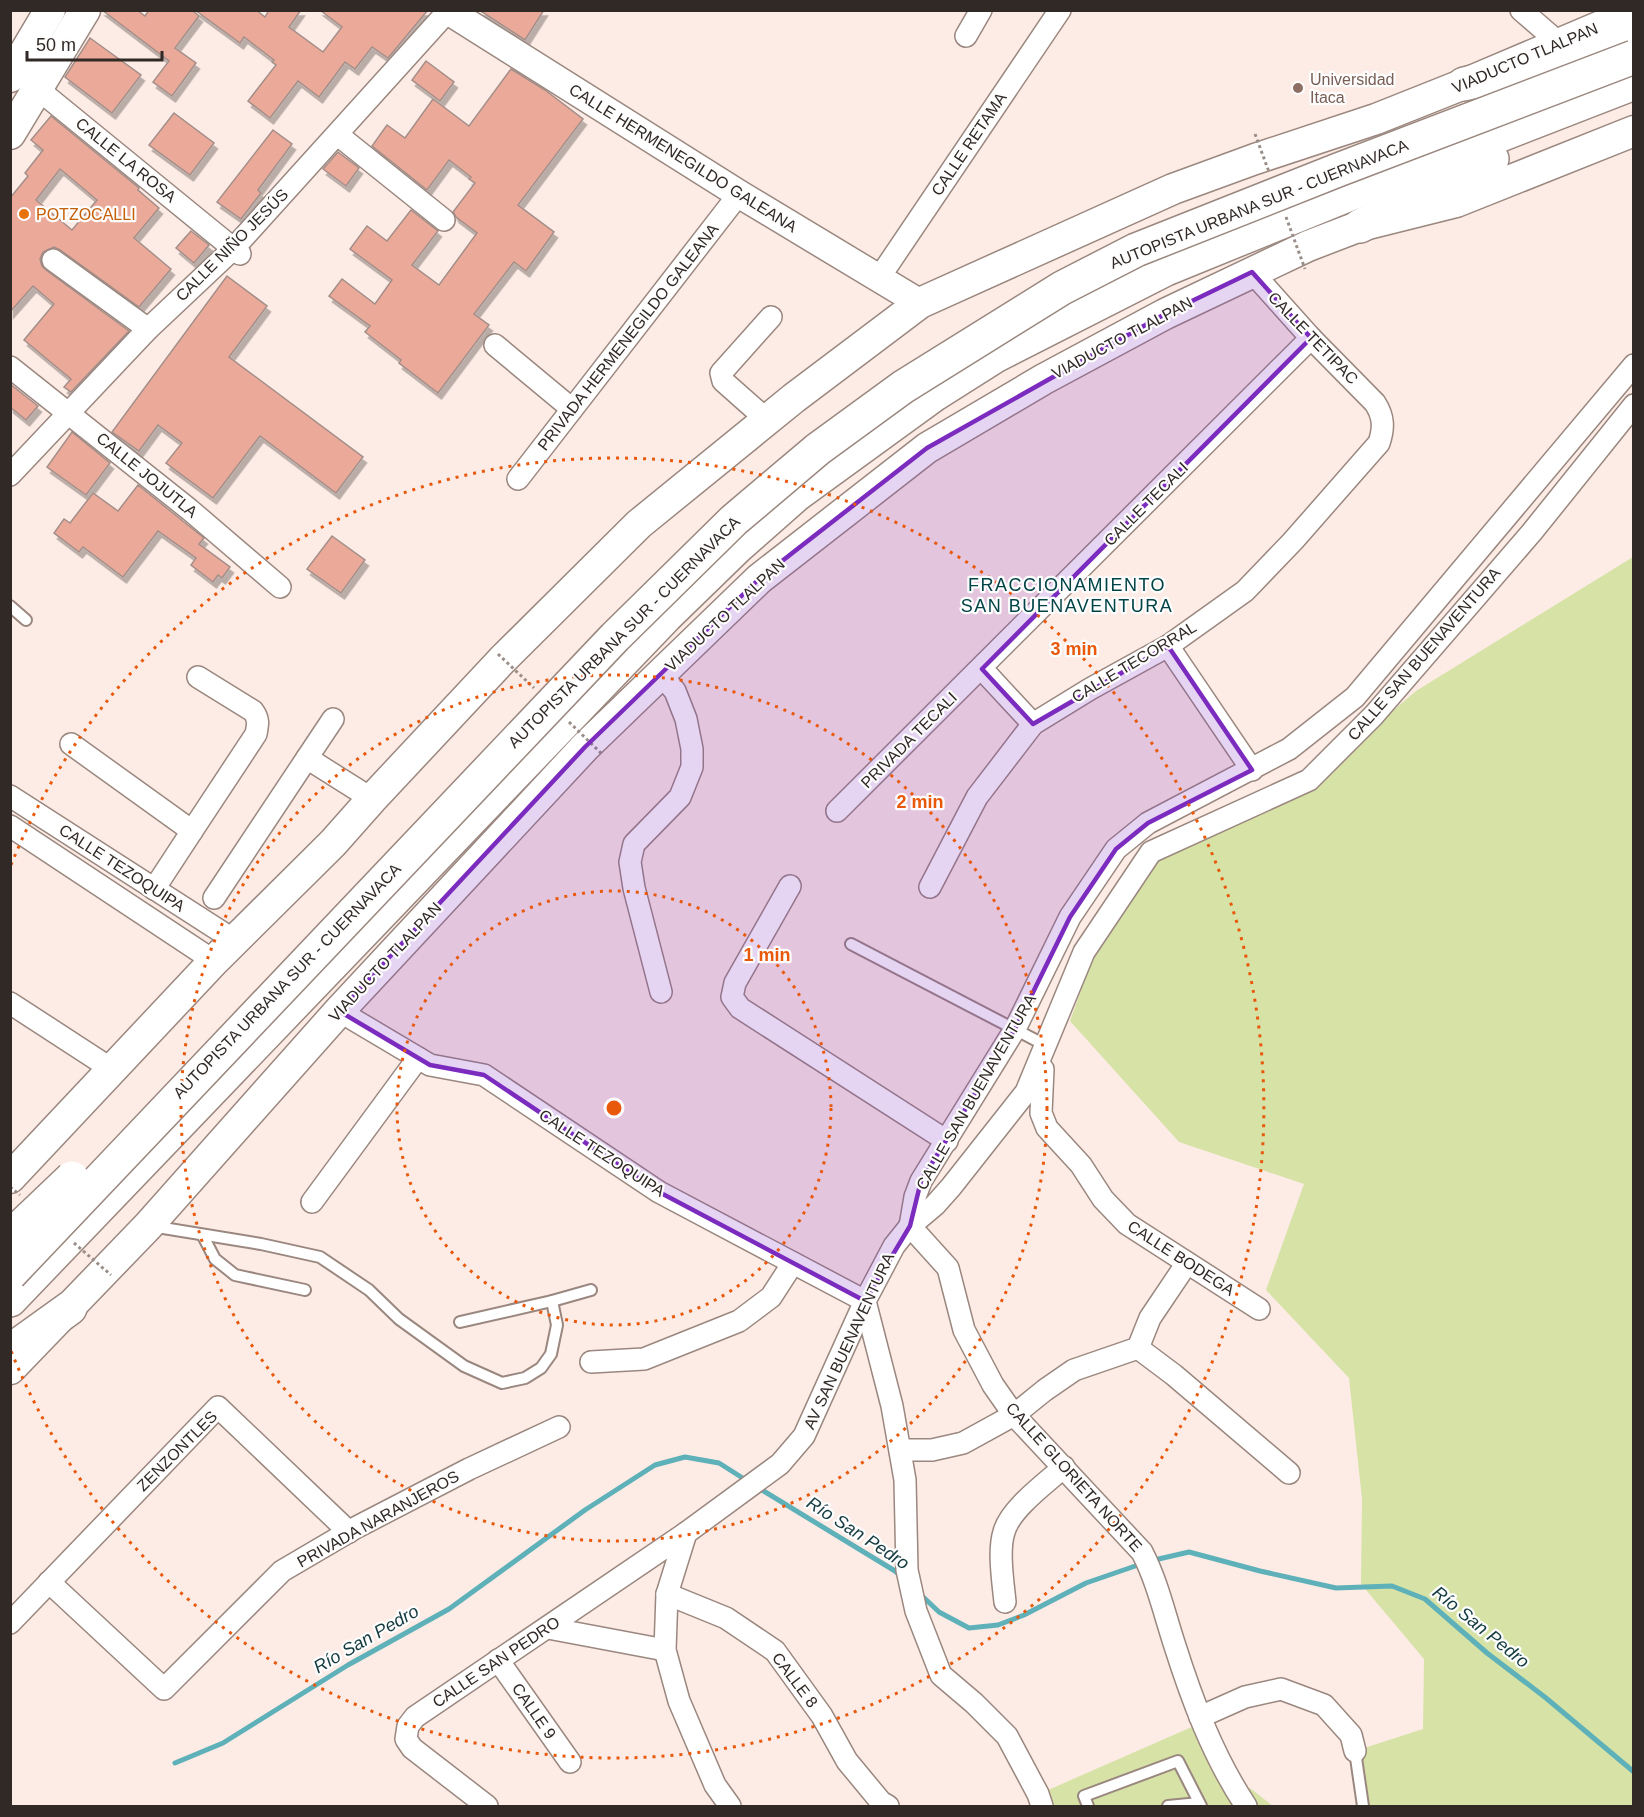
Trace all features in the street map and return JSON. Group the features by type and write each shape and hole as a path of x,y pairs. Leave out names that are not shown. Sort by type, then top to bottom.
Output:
{"highway":[{"path":"1464,84 1634,44"},
{"name":"AUTOPISTA URBANA SUR - CUERNAVACA","path":"10,1274 615,637 734,520 818,449 903,387 1062,288 1136,250 1634,56"},
{"name":"VIADUCTO TLALPAN","path":"10,1261 641,598 739,508 823,438 909,373 1070,280 1178,232 1634,56"},
{"name":"AUTOPISTA URBANA SUR - CUERNAVACA","path":"10,1292 122,1170 235,1057 341,941 622,650 739,534 827,461 896,412 990,351 1063,310 1135,274 1332,194 1634,78"},
{"path":"10,1300 666,616 735,548 796,495 935,394 995,356 1145,279 1372,185 1634,83"},
{"path":"1360,226 1486,161 1634,98"},
{"path":"10,1237 86,1166 169,1105"},
{"path":"10,1351 70,1308"}],"main road":[{"path":"12,71 50,10"},
{"path":"10,134 85,10"},
{"name":"VIADUCTO TLALPAN","path":"10,1178 224,950 333,843 503,659 639,524 767,420 920,303 1173,189 1376,119 1633,12"},
{"name":"VIADUCTO TLALPAN","path":"10,1369 148,1226 339,1011 585,747 759,579 927,448 1155,319 1308,246 1360,226 1456,202 1634,131"}],"street":[{"path":"966,36 981,10"},
{"name":"CALLE RETAMA","path":"879,278 1060,10"},
{"path":"1521,10 1559,43"},
{"name":"CALLE HERMENEGILDO GALEANA","path":"448,11 739,194 920,303"},
{"name":"CALLE NIÑO JESÚS","path":"10,475 148,329 241,248 448,11"},
{"name":"CALLE LA ROSA","path":"12,71 38,88 241,248"},
{"path":"338,135 444,220"},
{"name":"PRIVADA HERMENEGILDO GALEANA","path":"518,479 739,194"},
{"path":"53,260 148,329"},
{"name":"CALLE TETIPAC","path":"1252,272 1311,338 1375,403"},
{"path":"767,420 723,381 720,373 771,316"},
{"name":"CALLE TECALI","path":"982,669 1311,338"},
{"path":"495,345 572,410"},
{"name":"CALLE JOJUTLA","path":"10,367 190,510 280,587"},
{"name":"CALLE SAN BUENAVENTURA","path":"910,1226 921,1180 1015,1029 1070,917 1116,849 1148,823 1289,749 1355,697 1630,376"},
{"name":"CALLE TECORRAL","path":"1033,724 1168,646 1245,591 1293,542 1379,443 1383,431 1382,414 1375,403"},
{"name":"CALLE SAN BUENAVENTURA","path":"894,1246 910,1226 935,1205 1026,1092 1084,952 1151,852 1309,780 1374,716 1532,531 1634,405"},
{"path":"1168,646 1252,770"},
{"path":"930,887 976,797 1033,724 982,669"},
{"name":"PRIVADA TECALI","path":"837,812 982,669"},
{"path":"661,675 675,691 686,719 692,749 692,767 680,797 634,844 630,862 634,888 661,992"},
{"path":"154,889 256,734 258,717 253,711 198,677"},
{"path":"214,898 333,719"},
{"path":"72,744 192,831"},
{"path":"307,758 372,799"},
{"name":"CALLE TEZOQUIPA","path":"10,796 154,889 224,950"},
{"name":"CALLE TEZOQUIPA","path":"10,826 224,950"},
{"path":"790,886 735,983 732,997 740,1008 946,1141"},
{"path":"10,1004 112,1070"},
{"name":"CALLE TEZOQUIPA","path":"339,1011 430,1065 484,1075 659,1192 865,1301"},
{"name":"CALLE BODEGA","path":"1045,1045 1041,1113 1047,1128 1081,1165 1103,1199 1127,1224 1259,1309"},
{"path":"312,1202 418,1058"},
{"name":"CALLE GLORIETA NORTE","path":"910,1226 948,1268 964,1330 993,1385 1014,1415 1143,1552 1153,1573 1174,1644 1200,1717 1228,1780 1246,1806"},
{"name":"AV SAN BUENAVENTURA","path":"686,1533 780,1464 804,1436 865,1301 894,1246"},
{"path":"591,1362 644,1359 740,1321 771,1298 793,1263"},
{"path":"900,1450 932,1450 963,1443 1014,1415 1074,1370 1138,1348 1150,1318 1187,1263"},
{"path":"865,1301 892,1406 905,1480 907,1570 916,1611 941,1675 974,1703 1007,1736 1042,1806"},
{"path":"1138,1348 1174,1375 1289,1473"},
{"name":"ZENZONTLES","path":"10,1623 218,1407 349,1532"},
{"name":"PRIVADA NARANJEROS","path":"49,1582 164,1689 282,1571 349,1532 469,1469 560,1427"},
{"path":"1005,1602 1001,1572 1004,1531 1018,1507 1064,1467"},
{"path":"686,1533 667,1594 665,1650 679,1701 723,1805"},
{"name":"CALLE SAN PEDRO","path":"487,1806 412,1748 406,1739 408,1726 415,1717 686,1533"},
{"name":"CALLE 8","path":"667,1594 726,1618 775,1651 822,1716 847,1761 881,1802 888,1806"},
{"path":"548,1628 665,1650"},
{"name":"CALLE 9","path":"498,1660 570,1762"},
{"path":"1200,1717 1245,1697 1281,1689 1324,1705 1351,1735 1355,1751"}],"lane":[{"path":"10,606 26,620"},
{"path":"851,944 1045,1045"},
{"path":"148,1226 320,1257 369,1290 399,1319 464,1366 502,1383 525,1378 541,1368 551,1354 557,1325 552,1301"},
{"path":"203,1236 215,1259 236,1275 305,1290"},
{"path":"460,1322 591,1290"},
{"path":"1355,1751 1363,1806"},
{"path":"1088,1806 1084,1796 1178,1761 1200,1805 1168,1806"}],"highlighted area":[{"path":"1252,272 1311,338 982,669 1033,724 1168,646 1252,770 1148,823 1116,849 1070,917 1015,1029 921,1181 910,1226 865,1301 659,1192 484,1075 430,1065 339,1011 585,747 759,579 927,448 1165,314"}],"green space":[{"path":"1633,557 1633,1806 1358,1806 1349,1753 1423,1729 1424,1659 1361,1584 1362,1499 1349,1378 1266,1290 1304,1184 1179,1142 1070,1021 1094,955 1169,844 1349,748 1416,691"},
{"path":"1194,1726 1226,1794 1250,1788 1273,1806 1055,1806 1048,1790"}],"building":[{"path":"102,10 137,10 145,16 149,10 192,10 199,16 175,48 196,63 172,96 153,82 169,61"},
{"path":"195,10 256,10 265,17 269,10 301,10 289,27 323,52 342,27 320,10 428,10 388,58 372,47 355,69 345,62 319,97 298,81 270,118 248,101 276,65 272,62 274,60 244,37 240,43"},
{"path":"479,10 544,10 525,40"},
{"path":"90,38 141,75 112,113 65,77"},
{"path":"426,61 454,82 440,101 412,80"},
{"path":"511,69 545,90 583,119 518,205 554,232 526,271 514,262 474,314 489,325 438,393 399,363 401,360 365,332 370,326 329,296 342,279 375,304 392,280 350,249 367,226 387,241 411,210 438,231 412,265 439,285 477,233 453,212 475,183 469,179 471,177 449,160 427,190 372,146 387,125 405,138 433,99 469,126"},
{"path":"174,113 214,143 190,175 149,145"},
{"path":"51,116 139,188 138,190 159,208 134,238 171,269 139,307 60,250 54,247 43,252 40,259 46,270 129,331 71,392 64,387 71,379 24,340 54,304 33,286 10,312 10,198 28,176 25,173 43,150 31,140","holes":["60,169 97,200 72,230 36,200"]},
{"path":"273,130 292,144 258,190 261,193 241,219 217,202"},
{"path":"338,152 359,168 346,186 323,169"},
{"path":"191,231 209,245 194,263 176,248"},
{"path":"227,276 267,306 229,357 363,457 336,493 260,436 213,498 166,463 182,443 158,425 139,451 112,432"},
{"path":"10,384 38,406 26,420 10,407"},
{"path":"72,432 110,463 86,495 47,467"},
{"path":"138,485 204,538 199,544 230,567 222,578 218,575 213,582 191,565 196,558 158,531 123,577 83,547 79,552 54,533 64,519 70,523 93,493 118,511"},
{"path":"332,536 365,560 341,593 307,569"}],"waterway":[{"name":"Río San Pedro","path":"175,1763 223,1743 348,1665 449,1609 585,1510 655,1465 685,1457 719,1463 749,1482"},
{"name":"Río San Pedro","path":"757,1487 902,1577"},
{"name":"Río San Pedro","path":"1150,1561 1189,1552 1336,1588 1392,1586 1425,1599 1487,1653 1546,1698 1634,1772"},
{"name":"Río San Pedro","path":"920,1594 939,1612 969,1628 998,1625 1024,1615 1086,1583 1141,1564"}],"place":[{"name":"Universidad Itaca","path":"1298,88"},
{"name":"POTZOCALLI","path":"24,214"}],"district":[{"name":"FRACCIONAMIENTO SAN BUENAVENTURA","path":"1067,595"}]}
